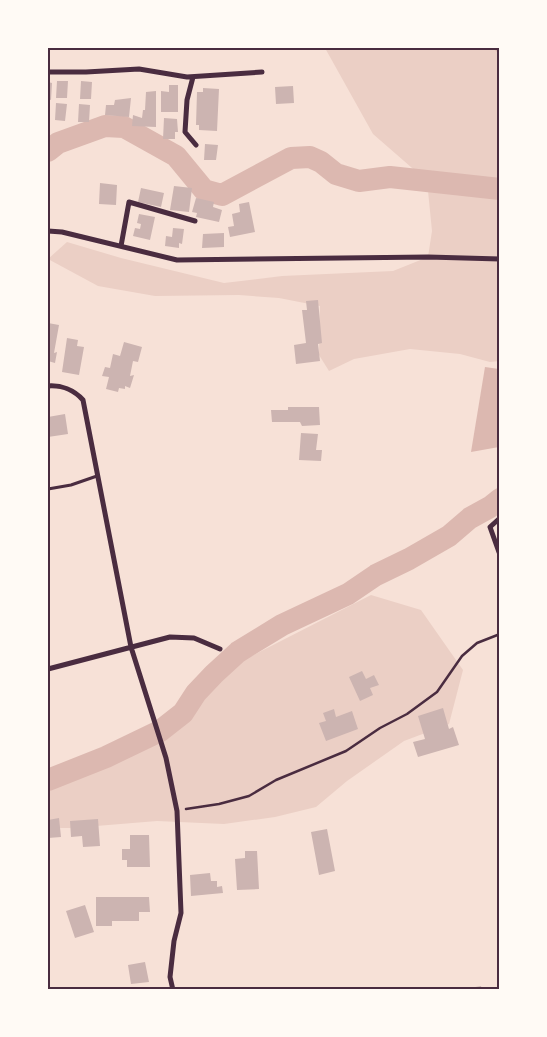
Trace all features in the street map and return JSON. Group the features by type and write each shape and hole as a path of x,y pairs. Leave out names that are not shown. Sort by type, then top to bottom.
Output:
{"street":[{"path":"48,72 139,69 186,77 262,72"},
{"path":"193,77 187,100 185,132 196,145"},
{"path":"121,246 129,202 195,220"},
{"path":"48,231 62,232 177,260 428,257 500,259"},
{"path":"48,386 76,392 83,400 131,646 161,741 177,811 181,913 174,941 170,977 174,990"},
{"path":"500,518 490,527 500,555"},
{"path":"48,669 131,646 170,638 194,638 220,649"}],"lane":[{"path":"48,489 71,485 98,475"}],"path":[{"path":"177,811 219,804 249,796 276,780 346,751 380,728 407,714 437,692 462,656 477,643 500,634"}],"shaded area":[{"path":"325,48 499,48 499,361 490,362 460,354 410,349 354,359 329,371 319,355 320,306 279,298 239,295 155,296 98,286 48,259 67,242 121,258 224,283 282,276 393,271 428,257 432,231 427,181 373,134"},
{"path":"485,367 499,369 499,447 471,452"},
{"path":"371,595 421,610 463,670 449,724 404,741 347,781 316,807 275,817 224,824 157,821 72,828 48,828 48,784 70,780 173,710 230,667"}],"building":[{"path":"57,81 68,81 67,98 56,98"},
{"path":"81,81 92,82 91,99 80,99"},
{"path":"48,82 52,83 51,100 48,99"},
{"path":"169,85 178,85 178,112 161,112 161,91 169,92"},
{"path":"293,86 294,103 276,104 275,87"},
{"path":"203,88 219,89 217,131 199,130 199,125 196,125 197,92 203,92"},
{"path":"156,91 156,127 132,126 133,115 142,118 143,110 145,110 146,92"},
{"path":"131,98 129,117 105,115 106,105 114,105 115,100"},
{"path":"56,103 67,104 65,121 55,120"},
{"path":"79,104 90,105 89,122 78,122"},
{"path":"164,118 177,119 178,132 175,132 175,139 163,139"},
{"path":"205,144 218,145 216,160 204,160"},
{"path":"100,183 117,185 116,205 99,204"},
{"path":"174,186 192,188 189,212 170,210"},
{"path":"141,188 164,193 161,207 138,202"},
{"path":"196,198 214,202 213,207 222,210 219,222 196,217 197,213 192,212"},
{"path":"249,202 255,232 230,237 228,227 234,226 232,214 240,212 239,204"},
{"path":"139,214 155,217 150,240 133,236 135,228 140,229 141,224 137,223"},
{"path":"173,228 184,229 182,244 179,243 179,248 165,246 166,236 172,237"},
{"path":"224,233 224,247 202,248 203,234"},
{"path":"318,300 322,343 318,344 320,361 296,364 294,345 306,343 302,310 307,310 306,301"},
{"path":"48,323 59,325 54,353 57,352 55,363 48,361"},
{"path":"67,338 78,340 77,346 84,347 79,375 62,372"},
{"path":"124,342 142,347 138,362 133,361 130,376 134,375 130,388 125,386 125,389 119,388 118,392 106,389 109,377 102,376 105,367 110,368 113,354 120,356"},
{"path":"288,407 319,407 320,425 302,426 300,422 272,422 271,410 288,410"},
{"path":"65,414 68,434 48,437 48,417"},
{"path":"301,433 318,434 316,450 322,450 321,461 299,460"},
{"path":"362,671 366,679 374,675 379,685 370,688 373,695 360,701 349,677"},
{"path":"443,708 449,729 453,727 459,745 418,757 413,742 425,739 418,716"},
{"path":"334,709 336,717 352,711 358,729 326,741 319,723 326,721 323,713"},
{"path":"59,818 61,837 48,838 48,820"},
{"path":"98,819 100,846 83,847 82,836 71,837 70,821"},
{"path":"327,829 335,871 319,875 311,832"},
{"path":"130,835 149,835 150,867 127,867 127,860 122,860 122,849 130,849"},
{"path":"245,851 257,851 259,889 237,890 235,859 245,858"},
{"path":"210,873 211,881 217,881 217,887 222,886 223,893 191,896 190,875"},
{"path":"96,897 149,897 150,912 139,912 139,921 112,921 112,926 96,926"},
{"path":"85,905 94,932 75,938 66,911"},
{"path":"145,962 149,982 131,984 128,965"},
{"path":"481,986 482,990 464,990 464,989"}],"waterway":[{"path":"496,48 500,52"},
{"path":"48,151 58,143 105,126 124,127 176,156 204,190 222,195 291,158 310,157 321,162 336,174 359,181 390,177 500,189"},
{"path":"48,780 106,757 160,731 183,713 196,693 238,652 282,625 348,594 376,575 449,536 470,518 500,499"}]}
